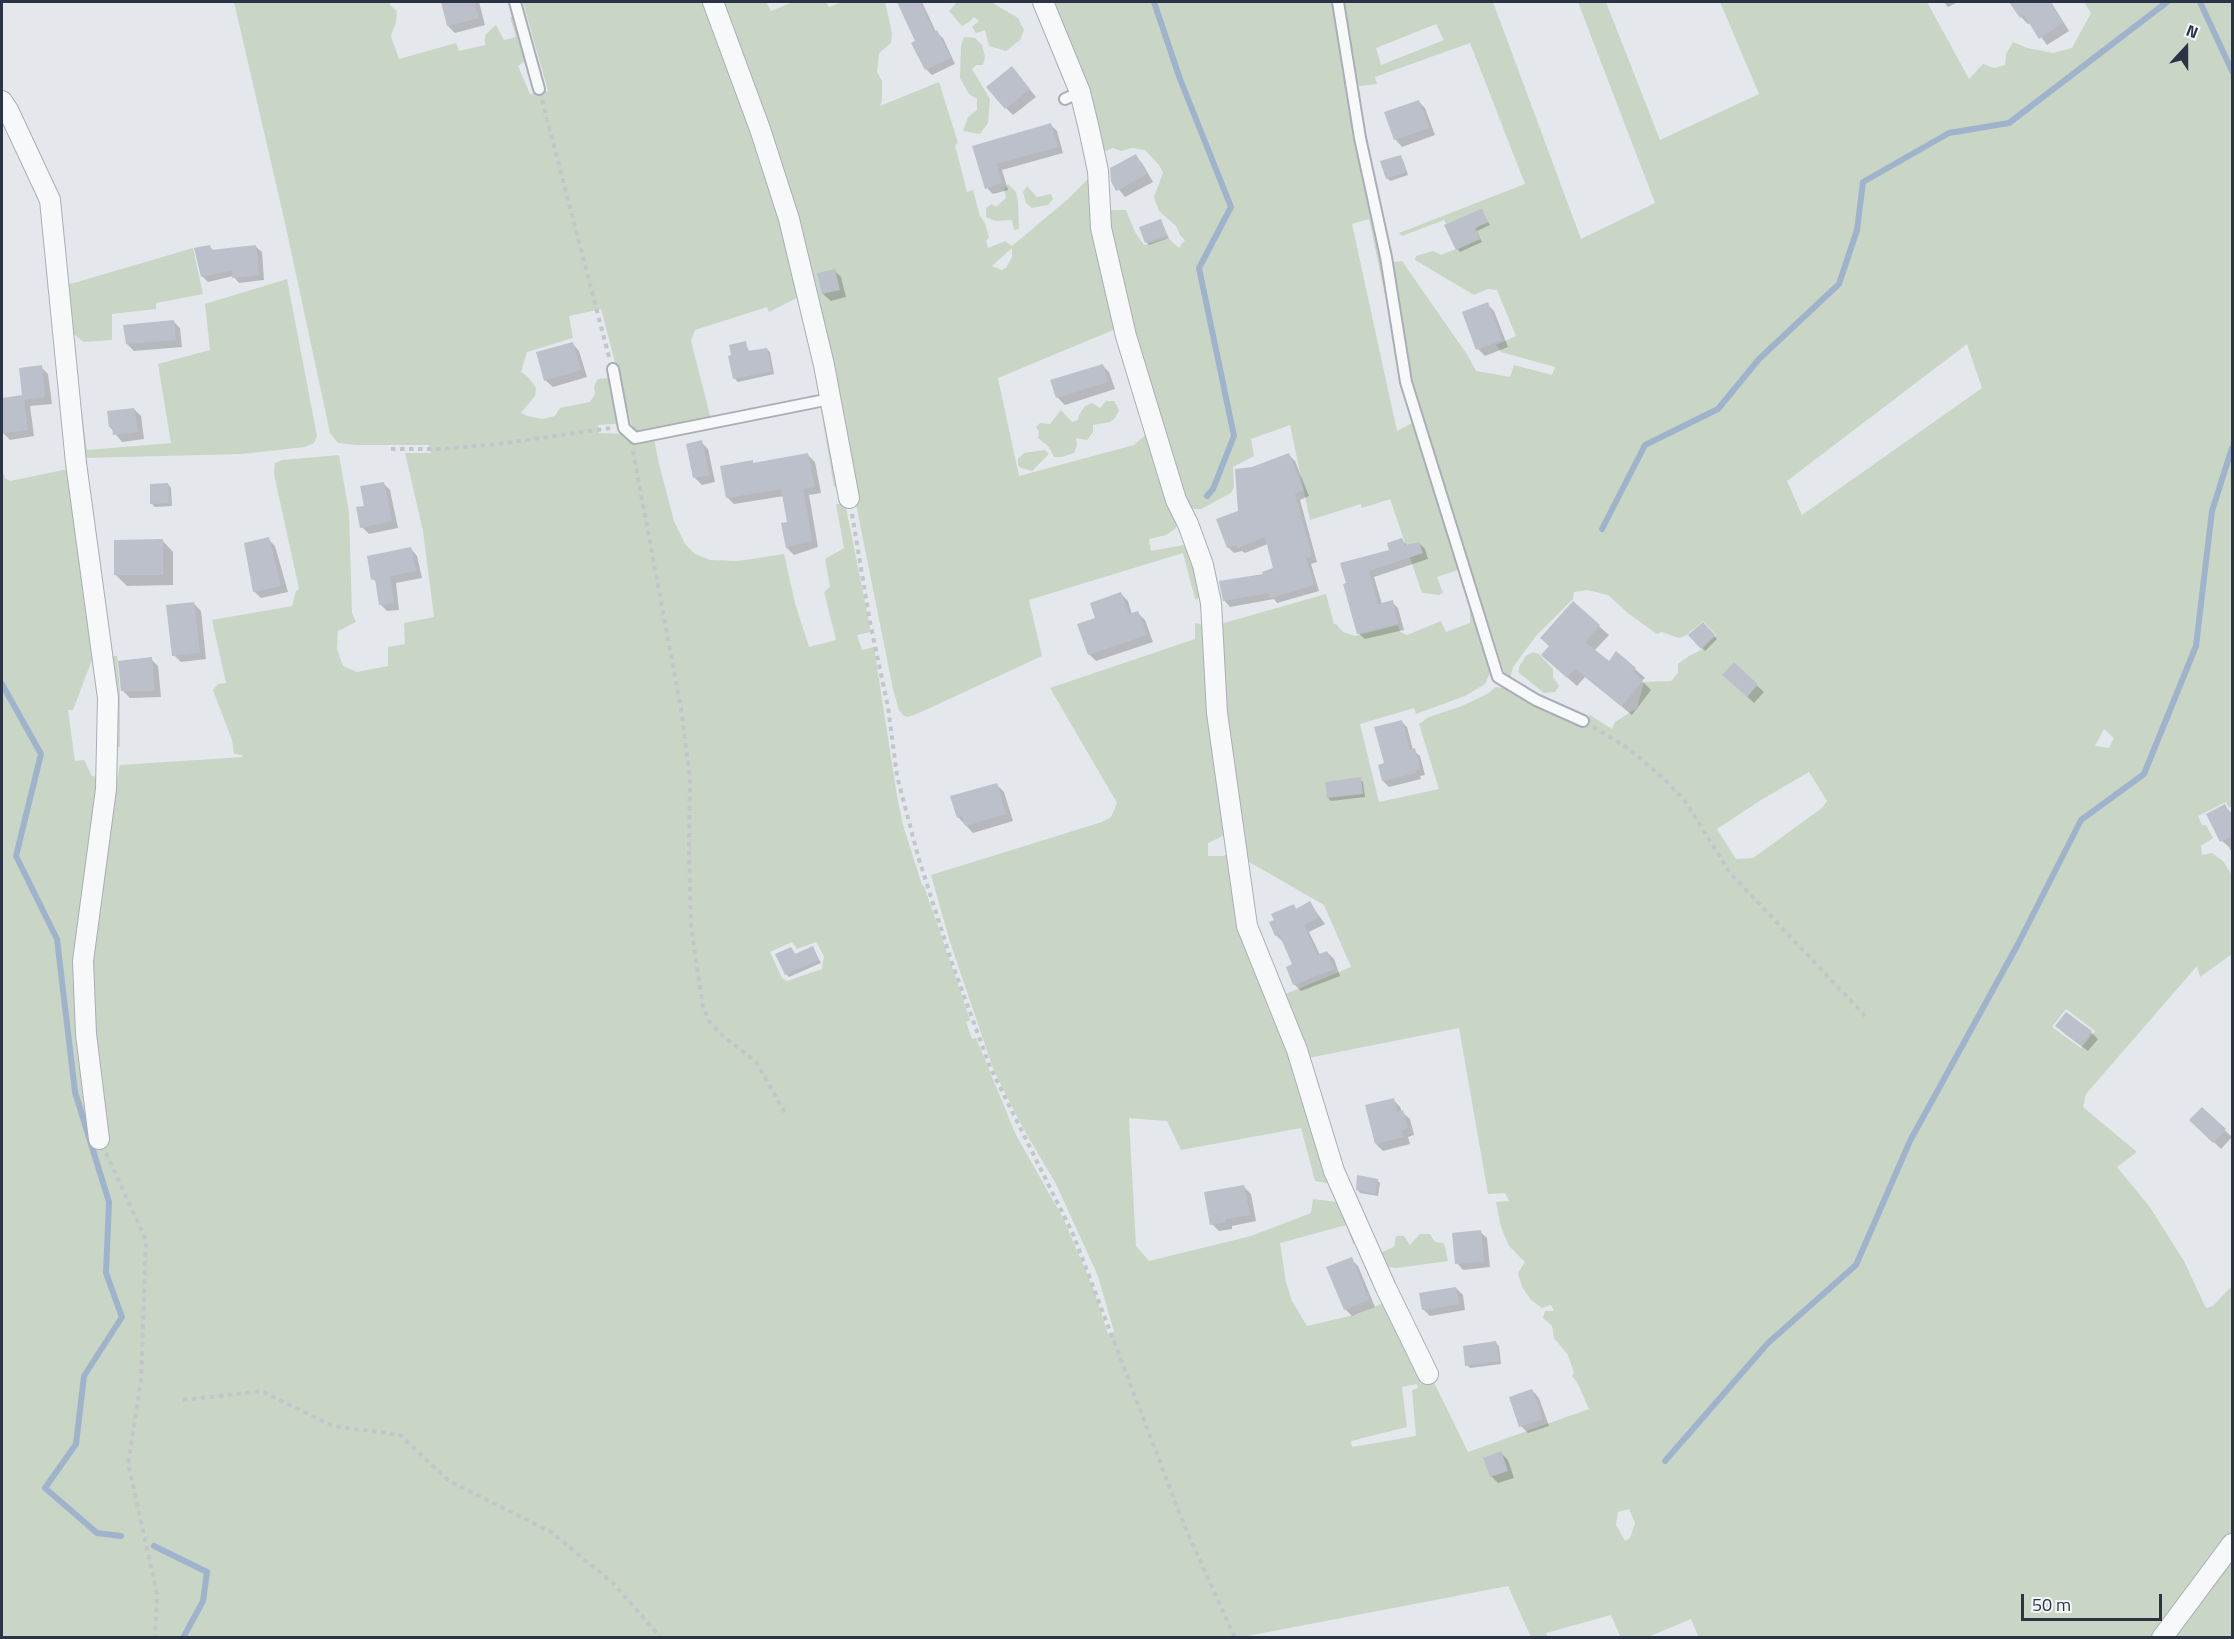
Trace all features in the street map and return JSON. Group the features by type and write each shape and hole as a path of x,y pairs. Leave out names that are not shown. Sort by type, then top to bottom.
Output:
{"street":[{"path":"713,2 760,129 789,219 830,399 849,498"},
{"path":"1042,2 1072,96 1092,139 1101,189 1101,228 1125,343 1176,500 1188,524 1203,565 1211,603 1217,713 1247,926 1297,1050 1334,1171 1386,1288 1428,1374"},
{"path":"2,101 50,200 76,464 108,698 106,789 83,961 86,1034 99,1139"},
{"path":"2162,1638 2232,1544"}],"lane":[{"path":"515,2 539,89"},
{"path":"1338,2 1360,138 1386,257 1406,382 1498,677 1536,700 1583,721"},
{"path":"613,369 627,430 635,438 830,399"}],"path":[{"path":"539,89 613,369"},
{"path":"391,449 487,445 610,428 627,430 681,709 690,777 691,926 703,1007 708,1021 756,1062 786,1113"},
{"path":"849,498 870,622 888,707 897,776 918,856 952,963 990,1067 1073,1234 1184,1525 1235,1638"},
{"path":"1583,721 1628,748 1664,778 1685,801 1730,873 1868,1018"},
{"path":"99,1139 146,1240 141,1381 128,1463 157,1594 155,1638"},
{"path":"183,1400 262,1391 333,1426 400,1435 449,1481 550,1532 613,1583 661,1638"}],"green space":[{"path":"234,2 389,2 397,11 391,36 399,59 456,43 459,51 485,45 485,35 496,25 504,40 516,37 510,17 516,16 526,60 518,66 530,94 548,91 523,2 707,2 758,134 799,297 769,312 767,307 695,330 691,341 711,419 653,432 674,521 685,544 695,554 710,560 738,561 784,554 795,603 809,647 836,640 824,592 830,587 825,559 844,548 836,504 845,503 871,632 857,635 862,650 874,647 903,825 970,1020 966,1022 972,1039 976,1038 1016,1135 1063,1218 1094,1290 1108,1334 1114,1332 1098,1276 1056,1184 1023,1128 994,1071 950,942 931,875 1102,822 1111,817 1117,803 1050,688 1195,639 1195,623 1200,624 1208,634 1229,833 1208,843 1208,856 1223,856 1233,852 1276,1006 1332,1178 1326,1183 1315,1181 1301,1128 1181,1150 1167,1121 1129,1118 1136,1246 1149,1261 1251,1236 1311,1213 1313,1199 1338,1202 1361,1242 1353,1244 1346,1225 1280,1243 1286,1282 1292,1301 1307,1326 1358,1314 1383,1303 1430,1374 1468,1452 1589,1409 1572,1376 1574,1373 1568,1355 1554,1338 1552,1326 1543,1318 1545,1311 1554,1311 1551,1305 1542,1308 1531,1300 1522,1287 1518,1273 1525,1262 1509,1246 1501,1227 1496,1202 1509,1201 1505,1193 1488,1194 1459,1028 1303,1059 1283,995 1351,967 1324,905 1244,859 1230,755 1217,625 1326,594 1334,624 1343,632 1355,636 1398,625 1400,632 1407,635 1441,621 1446,632 1470,623 1470,607 1473,606 1490,669 1485,684 1465,696 1416,714 1414,708 1360,724 1379,802 1439,789 1419,724 1429,717 1462,706 1496,687 1505,688 1584,725 1590,715 1612,729 1615,722 1637,708 1644,682 1671,681 1678,673 1678,664 1701,650 1716,635 1703,621 1687,635 1679,638 1662,632 1657,634 1608,595 1587,590 1574,592 1573,599 1536,636 1513,667 1511,675 1513,684 1505,675 1416,399 1391,266 1394,262 1402,261 1476,371 1510,377 1514,365 1552,375 1555,367 1501,352 1496,345 1516,336 1497,290 1488,289 1474,295 1415,260 1416,256 1433,251 1441,255 1480,239 1475,228 1488,222 1482,208 1446,224 1444,220 1402,236 1399,233 1525,184 1470,43 1375,77 1377,84 1359,86 1343,2 1493,2 1581,239 1655,203 1578,2 1606,2 1660,140 1759,94 1720,2 1927,2 1969,79 1983,64 1994,68 2005,65 2006,54 2013,42 2027,48 2053,53 2072,48 2091,13 2084,2 2232,2 2232,806 2229,808 2226,802 2198,816 2213,838 2201,846 2202,855 2212,853 2223,861 2232,875 2232,954 2200,977 2197,966 2086,1094 2083,1107 2137,1152 2117,1167 2149,1206 2184,1261 2205,1306 2207,1308 2213,1306 2232,1286 2232,1637 1699,1638 1691,1619 1648,1637 1621,1638 1611,1615 1546,1633 1548,1637 1531,1637 1508,1586 1237,1638 2,1637 2,469 5,478 10,481 73,468 93,657 73,710 68,710 75,761 84,760 92,776 99,777 109,787 117,779 120,765 243,757 234,754 232,740 213,690 218,684 226,683 212,620 292,606 296,591 299,589 274,474 275,463 283,460 339,455 349,512 352,613 356,622 338,631 337,649 343,666 357,672 388,666 388,647 405,644 404,623 434,617 423,531 405,453 431,453 429,445 338,443 330,433","holes":["1436,24 1444,40 1381,65 1376,48","601,309 636,441 624,434 599,433 598,425 615,424 620,421 610,378 598,379 594,386 595,394 590,402 560,408 555,416 542,419 521,413 535,396 536,388 521,372 527,352 573,338 569,316","1967,344 1982,388 1802,515 1787,481","1734,662 1758,684 1747,697 1723,675","2104,729 2114,738 2109,748 2095,746","1809,772 1827,801 1822,808 1753,858 1736,859 1717,829","792,942 797,949 816,942 824,956 822,969 787,981 782,978 770,952","2066,1009 2095,1031 2081,1048 2052,1027","1417,1384 1418,1388 1412,1390 1416,1436 1352,1447 1351,1441 1407,1427 1402,1387","1629,1509 1635,1523 1630,1538 1625,1541 1616,1525 1618,1512"]},
{"path":"718,2 766,2 771,11 793,2 826,2 829,7 842,2 885,2 892,33 891,43 879,53 877,72 882,81 880,106 939,82 958,143 955,145 967,192 973,190 989,237 986,241 988,248 1005,241 1012,246 1068,199 1090,177 1118,328 998,378 1019,476 1134,445 1149,432 1179,520 1175,529 1166,535 1149,539 1151,551 1190,544 1201,598 1195,599 1183,553 1029,600 1042,656 919,713 904,716 899,710 893,689 853,480 832,390","holes":["1012,248 1012,257 1006,268 1001,270 992,266"]},
{"path":"957,2 991,2 1018,18 1024,30 1020,40 1006,51 989,46 985,30 976,33 972,27 979,21 974,17 962,26 949,11"},
{"path":"1051,2 1335,2 1372,219 1411,408 1466,586 1463,587 1458,570 1437,577 1443,593 1439,595 1422,593 1390,499 1362,508 1361,504 1310,520 1290,425 1251,439 1254,456 1233,467 1234,487 1231,493 1201,509 1184,507 1165,454 1104,210 1126,210 1135,232 1144,245 1168,238 1179,248 1185,240 1176,226 1159,211 1154,197 1163,173 1145,150 1132,148 1121,151 1113,148 1106,151 1099,149","holes":["1369,219 1412,423 1397,431 1352,224"]},
{"path":"964,37 975,38 982,45 985,57 983,65 976,65 972,69 990,99 988,123 980,134 963,131 968,117 977,110 977,99 969,94 960,78 961,46"},
{"path":"1008,184 1016,192 1018,202 1019,229 1014,230 1012,220 996,221 986,217 986,208 992,204 996,207 1006,198 1004,189"},
{"path":"1027,186 1037,197 1051,194 1053,199 1048,205 1032,208 1026,203 1023,192"},
{"path":"193,248 203,294 156,303 156,309 112,314 112,340 84,342 72,333 63,285"},
{"path":"287,279 317,436 314,443 305,447 242,454 83,458 77,414 82,413 87,450 171,443 158,364 210,350 205,304"},
{"path":"1106,401 1114,401 1119,410 1115,418 1110,422 1093,425 1093,432 1087,440 1076,438 1077,446 1074,453 1054,457 1049,447 1038,438 1039,432 1036,427 1040,423 1050,424 1061,410 1072,422 1078,420 1085,406 1092,403 1100,408"},
{"path":"827,403 837,485 834,487 820,404"},
{"path":"1045,450 1049,454 1032,471 1018,465 1018,459 1024,453"},
{"path":"1533,652 1539,654 1553,669 1553,677 1559,686 1555,692 1544,693 1518,672 1526,656"},
{"path":"109,655 117,656 120,691 120,747 112,746"},
{"path":"1420,1234 1430,1234 1435,1242 1444,1243 1448,1261 1397,1268 1387,1267 1382,1252 1394,1247 1396,1236 1404,1236 1410,1245"}],"building":[{"path":"441,2 474,2 479,18 447,26"},
{"path":"897,2 920,2 934,32 937,30 951,58 925,70 911,43 915,41"},
{"path":"2009,2 2050,2 2063,23 2039,39 2024,15 2020,18"},
{"path":"1012,66 1030,89 1005,109 986,87"},
{"path":"1419,100 1429,128 1394,140 1384,112"},
{"path":"1051,123 1058,147 996,164 1002,183 985,189 972,146"},
{"path":"1136,154 1147,174 1116,191 1111,181 1110,168"},
{"path":"1401,155 1406,172 1386,179 1380,161"},
{"path":"1482,208 1488,222 1475,228 1480,239 1456,250 1444,225"},
{"path":"1161,219 1167,235 1145,243 1139,227"},
{"path":"210,245 211,250 256,245 259,275 232,278 232,270 201,277 194,248"},
{"path":"835,269 840,290 822,294 817,273"},
{"path":"1488,302 1502,340 1476,350 1462,312"},
{"path":"174,320 176,340 126,344 123,325"},
{"path":"746,341 748,351 767,348 772,371 733,379 728,356 731,355 729,345"},
{"path":"573,342 581,370 544,381 536,352"},
{"path":"1103,364 1108,382 1056,398 1050,380"},
{"path":"42,365 45,397 24,400 28,430 2,433 2,398 22,395 19,368"},
{"path":"134,408 138,432 113,435 112,427 109,427 107,411"},
{"path":"702,440 709,475 693,478 686,444"},
{"path":"808,453 815,487 803,489 812,540 786,548 781,523 787,522 781,489 726,498 720,466 753,460 753,463"},
{"path":"1289,453 1303,490 1295,494 1312,556 1306,558 1314,585 1270,598 1269,593 1223,601 1219,581 1263,574 1262,572 1273,568 1265,537 1238,548 1236,545 1227,548 1216,519 1238,511 1235,469 1252,467"},
{"path":"384,482 392,521 360,528 356,507 364,506 360,486"},
{"path":"168,483 169,503 150,504 150,484"},
{"path":"269,537 281,586 253,592 244,543"},
{"path":"1402,538 1405,545 1419,542 1423,553 1369,571 1378,604 1393,600 1398,624 1357,634 1343,584 1346,583 1340,563 1389,550 1387,543"},
{"path":"163,539 163,575 114,575 114,540"},
{"path":"411,547 416,571 390,576 394,603 379,605 375,579 371,580 367,556"},
{"path":"1121,592 1129,614 1138,611 1147,635 1088,655 1077,624 1095,618 1090,603"},
{"path":"1573,601 1600,625 1585,642 1609,661 1616,651 1636,668 1633,672 1643,680 1622,706 1575,669 1567,678 1541,655 1549,646 1540,638"},
{"path":"194,602 200,653 172,656 166,605"},
{"path":"1703,622 1715,635 1701,649 1688,635"},
{"path":"152,657 155,691 121,691 118,661"},
{"path":"1734,662 1758,684 1747,697 1722,675"},
{"path":"1402,720 1410,750 1415,748 1420,769 1415,770 1416,773 1382,781 1378,765 1384,763 1374,727"},
{"path":"1361,777 1363,794 1327,798 1325,782"},
{"path":"997,783 1006,814 965,826 962,816 957,818 950,796"},
{"path":"2225,804 2232,818 2232,836 2220,842 2206,814"},
{"path":"1310,901 1319,917 1304,925 1317,955 1327,951 1334,969 1293,985 1286,967 1292,964 1279,934 1275,936 1269,922 1274,920 1271,914 1294,904 1296,909"},
{"path":"813,946 819,960 785,975 775,954 791,947 795,954"},
{"path":"2066,1012 2092,1031 2081,1046 2055,1026"},
{"path":"1394,1098 1397,1112 1403,1110 1408,1128 1402,1130 1403,1137 1375,1144 1365,1105"},
{"path":"2202,1107 2226,1129 2213,1143 2189,1120"},
{"path":"1357,1175 1378,1179 1375,1194 1356,1190"},
{"path":"1244,1185 1250,1215 1226,1219 1226,1222 1210,1225 1204,1192"},
{"path":"1481,1230 1484,1261 1455,1264 1452,1233"},
{"path":"1352,1257 1369,1300 1344,1310 1326,1267"},
{"path":"1456,1287 1459,1304 1422,1310 1419,1293"},
{"path":"1496,1341 1499,1361 1465,1366 1463,1346"},
{"path":"1532,1389 1543,1419 1519,1427 1509,1397"},
{"path":"1501,1451 1508,1471 1490,1477 1483,1458"}],"waterway":[{"path":"1154,2 1180,79 1231,207 1199,268 1234,436 1213,489 1207,496"},
{"path":"1602,529 1645,445 1718,409 1759,359 1839,284 1857,230 1863,182 1949,133 2009,123 2167,2"},
{"path":"2200,2 2232,71"},
{"path":"1665,1461 1768,1343 1856,1265 1910,1141 2018,944 2081,820 2144,774 2196,646 2212,511 2232,448"},
{"path":"2,684 41,754 16,856 57,939 75,1092 109,1202 106,1273 122,1317 84,1376 76,1444 45,1488 97,1533 121,1536"},
{"path":"154,1546 207,1572 203,1601 183,1638"}]}
